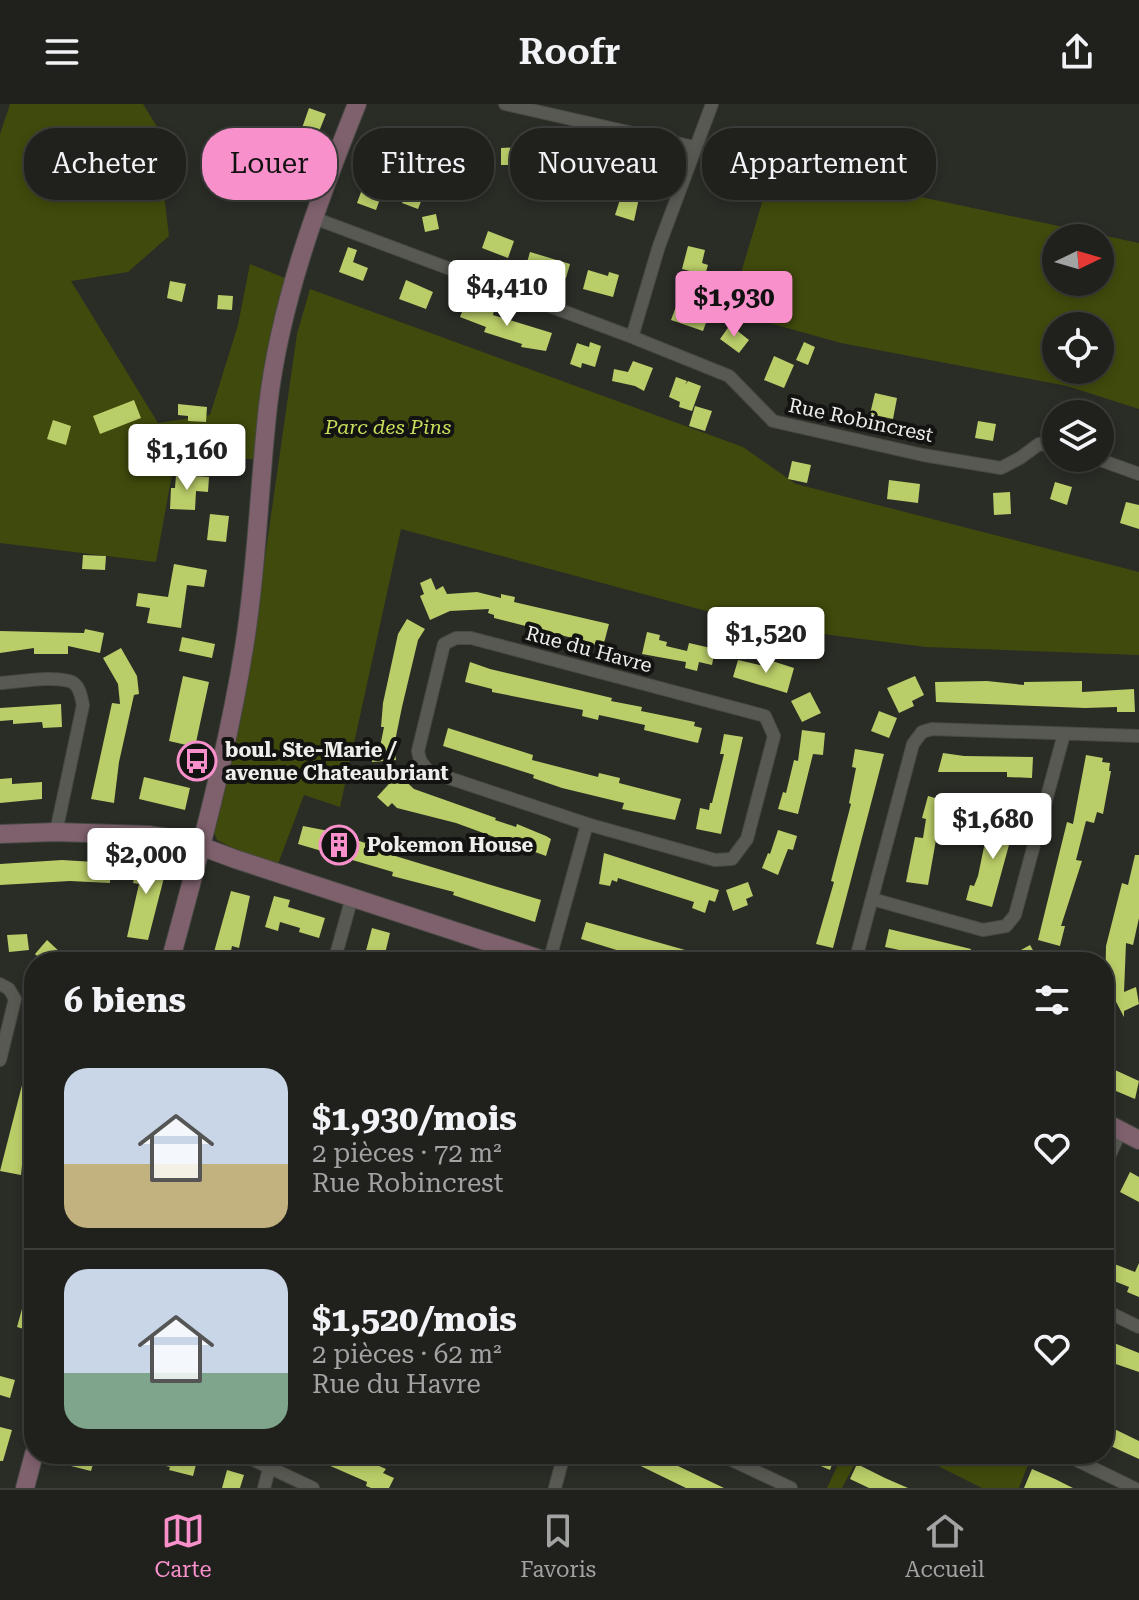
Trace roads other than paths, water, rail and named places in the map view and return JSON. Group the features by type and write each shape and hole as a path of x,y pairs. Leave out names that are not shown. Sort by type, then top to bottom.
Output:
{"street":[{"path":"173,952 201,845 245,646 254,582 268,405 293,281 357,104"},
{"path":"505,104 694,147"},
{"path":"632,337 659,246 712,104"},
{"name":"Rue Robincrest","path":"314,218 729,376 773,421 795,428 1001,468 1042,444"},
{"path":"1114,465 1139,474"},
{"name":"Rue du Havre","path":"456,638 471,638 765,716 774,736 747,839 732,859 715,860 587,824 428,771 418,751 444,644 456,638"},
{"path":"0,683 51,680 72,682 80,689 83,705 56,832"},
{"path":"858,952 913,744 922,732 932,729 1139,736"},
{"path":"872,899 983,930 1006,926 1015,915 1064,734"},
{"path":"552,952 587,824"},
{"path":"0,834 56,832 173,837 519,952"},
{"path":"337,952 352,897"},
{"path":"0,984 9,989 15,999 0,1060"},
{"path":"1114,1127 1139,1140"},
{"path":"1114,1315 1139,1327"},
{"path":"25,1488 31,1464"},
{"path":"260,1464 313,1488"},
{"path":"555,1488 561,1464"},
{"path":"740,1464 791,1488"},
{"path":"1085,1464 1134,1488"},
{"path":"264,1488 269,1469"}],"place":[{"name":"boul. Ste-Marie / avenue Chateaubriant","path":"197,761"},
{"name":"Pokemon House","path":"339,845"}],"park label":[{"name":"Parc des Pins","path":"388,427"}]}
